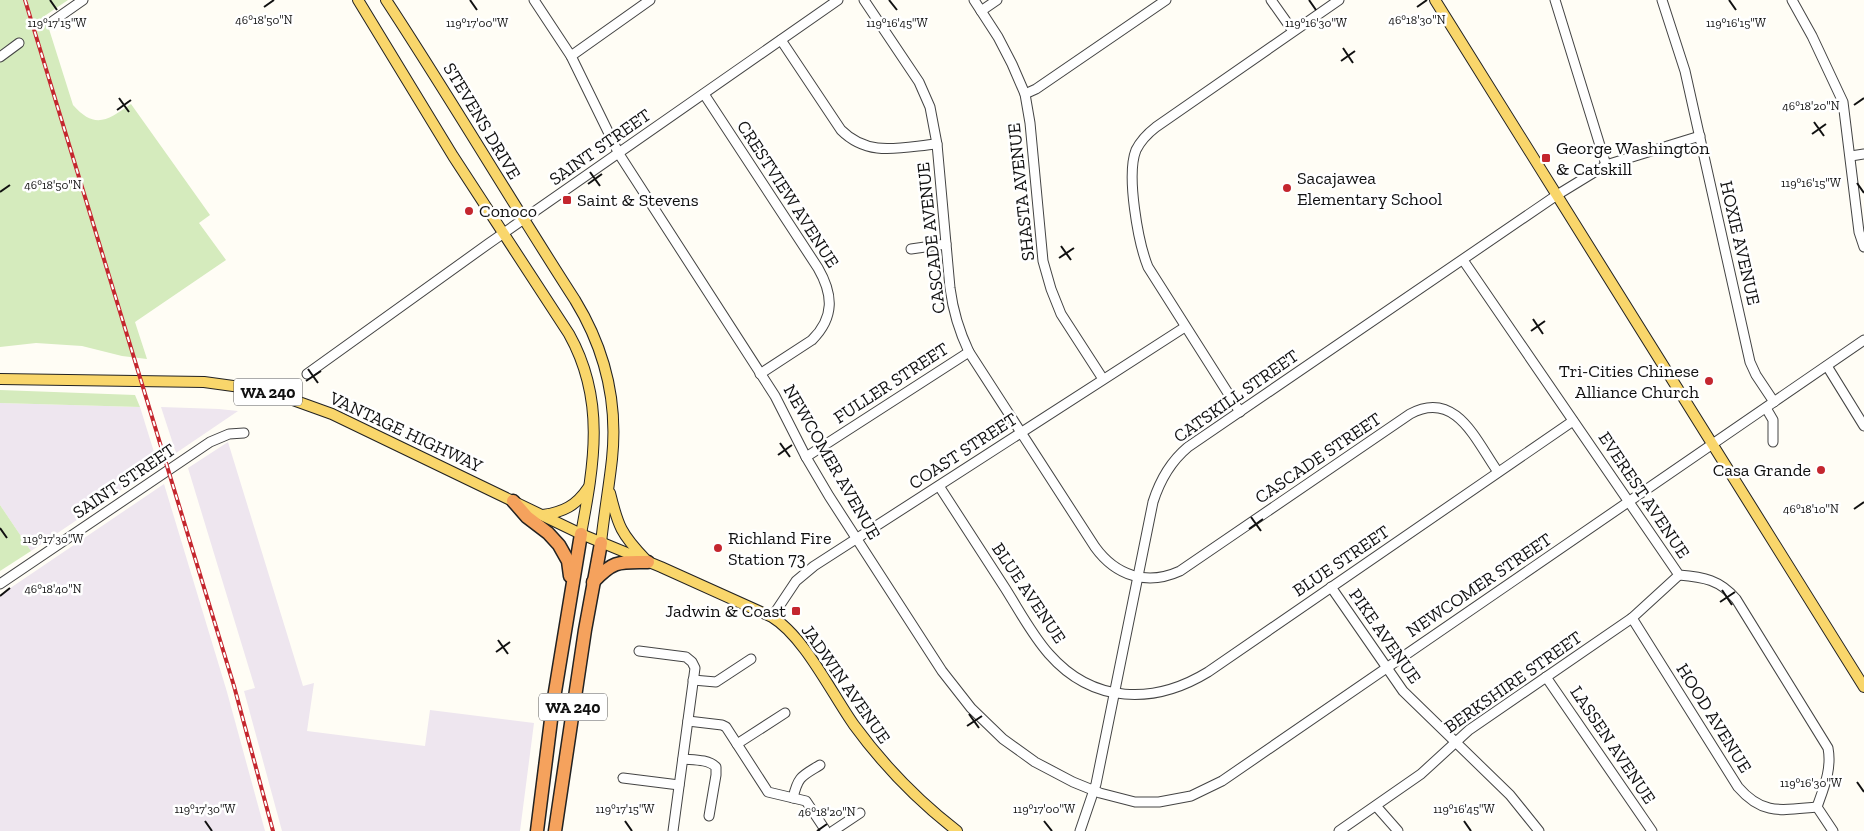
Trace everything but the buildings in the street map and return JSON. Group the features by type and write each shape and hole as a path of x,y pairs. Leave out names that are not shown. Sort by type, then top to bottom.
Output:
{"highway":[{"name":"WA 240","path":"513,501 527,517 548,532 559,545 568,561 572,590 553,704 537,831"},
{"path":"572,590 581,534"},
{"name":"WA 240","path":"555,831 593,582 601,543"},
{"path":"593,582 604,570 614,564 648,562"}],"main road":[{"path":"358,0 453,156 569,334 584,365 590,387 594,427 593,452 581,534"},
{"name":"STEVENS DRIVE","path":"386,0 453,103 586,318 603,359 611,391 614,424 612,457 601,543"},
{"path":"1435,0 1864,687"},
{"name":"VANTAGE HIGHWAY","path":"0,379 204,382 256,389 332,414 581,534"},
{"path":"543,515 561,512 569,508 588,487"},
{"path":"608,487 620,527 630,543 648,562"},
{"name":"JADWIN AVENUE","path":"581,534 780,622 801,645 853,723 885,765 911,792 957,831"}],"street":[{"path":"53,20 83,0"},
{"name":"NEWCOMER AVENUE","path":"534,0 571,56 619,154 780,404 818,478 942,671 970,708 1003,739 1054,773 1094,791"},
{"path":"571,56 650,0"},
{"name":"SAINT STREET","path":"307,374 838,0"},
{"name":"CASCADE AVENUE","path":"864,0 919,82 930,107 937,144 953,311 969,352 1102,556 1121,571 1138,576"},
{"name":"SHASTA AVENUE","path":"974,0 1009,57 1025,94 1030,123 1043,261 1051,288 1061,314 1103,379"},
{"path":"981,11 997,0"},
{"path":"1025,94 1036,89 1166,0"},
{"path":"1271,0 1293,31"},
{"path":"1240,412 1148,267 1139,240 1132,171 1136,151 1146,134 1339,0"},
{"path":"1555,0 1610,164 1616,174"},
{"name":"HOXIE AVENUE","path":"1662,0 1685,71 1750,362 1756,375 1774,402"},
{"path":"1792,0 1841,95 1845,108 1859,232 1864,247"},
{"path":"781,40 840,130 850,139 874,148 886,149 937,144"},
{"path":"0,57 19,43"},
{"name":"CRESTVIEW AVENUE","path":"704,94 818,268 829,291 828,312 819,333 812,340 760,374"},
{"name":"CATSKILL STREET","path":"1080,831 1094,791 1153,502 1165,472 1181,453 1557,196 1610,164 1700,136"},
{"path":"1851,156 1864,154"},
{"path":"911,248 946,244"},
{"name":"EVEREST AVENUE","path":"1463,260 1679,575 1719,583 1736,599 1828,748 1830,765 1817,807"},
{"name":"COAST STREET","path":"772,617 796,581 814,566 1185,326"},
{"name":"NEWCOMER STREET","path":"1094,791 1135,802 1173,801 1202,792 1222,781 1864,340"},
{"name":"FULLER STREET","path":"806,457 969,352"},
{"path":"1827,366 1864,426"},
{"name":"CASCADE STREET","path":"1138,576 1167,577 1180,571 1418,410 1436,407 1453,412 1461,418 1498,472"},
{"path":"1766,408 1773,420 1773,442"},
{"name":"BLUE STREET","path":"1114,692 1135,695 1161,692 1187,684 1208,672 1573,421"},
{"name":"SAINT STREET","path":"0,584 210,442 229,434 244,433"},
{"name":"BLUE AVENUE","path":"939,486 1050,655 1077,678 1092,686 1114,692"},
{"name":"BERKSHIRE STREET","path":"1339,831 1421,774 1468,730 1632,618 1679,575"},
{"name":"PIKE AVENUE","path":"1331,587 1403,691 1510,795 1539,831"},
{"name":"HOOD AVENUE","path":"1632,618 1746,797 1762,806 1777,811 1817,807"},
{"path":"640,651 688,658 695,668 673,831"},
{"path":"694,680 716,682 751,660"},
{"name":"LASSEN AVENUE","path":"1546,677 1652,831"},
{"path":"738,744 786,713"},
{"path":"688,721 724,726 738,744 768,792 774,795 804,800 826,831"},
{"path":"683,758 704,761 716,767 709,816"},
{"path":"794,798 798,780 820,765"},
{"path":"622,778 679,785"},
{"path":"1376,806 1398,831"},
{"path":"1817,807 1833,831"},
{"path":"833,831 860,813"}],"shaded area":[{"path":"0,403 140,407 158,465 31,551 0,505"},
{"path":"161,407 219,409 238,411 176,453"},
{"path":"228,442 303,686 314,683 307,731 425,746 430,710 534,723 520,831 282,831 244,691 255,688 188,468"},
{"path":"164,484 227,692 265,831 0,831 0,595"}],"green space":[{"path":"0,0 68,0 43,17 49,29 73,105 88,118 102,120 131,104 210,215 199,223 226,260 135,322 147,359 122,356 82,346 36,343 0,347"},
{"path":"0,390 135,395 140,407 0,403"},
{"path":"0,505 31,551 0,571"}],"railway":[{"path":"25,0 234,686 273,831"}],"place":[{"name":"George Washington & Catskill","path":"1546,158"},
{"name":"Sacajawea Elementary School","path":"1287,188"},
{"name":"Saint & Stevens","path":"567,200"},
{"name":"Conoco","path":"469,211"},
{"name":"Tri-Cities Chinese Alliance Church","path":"1709,381"},
{"name":"Casa Grande","path":"1821,470"},
{"name":"Richland Fire Station 73","path":"718,548"},
{"name":"Jadwin & Coast","path":"796,611"}]}
